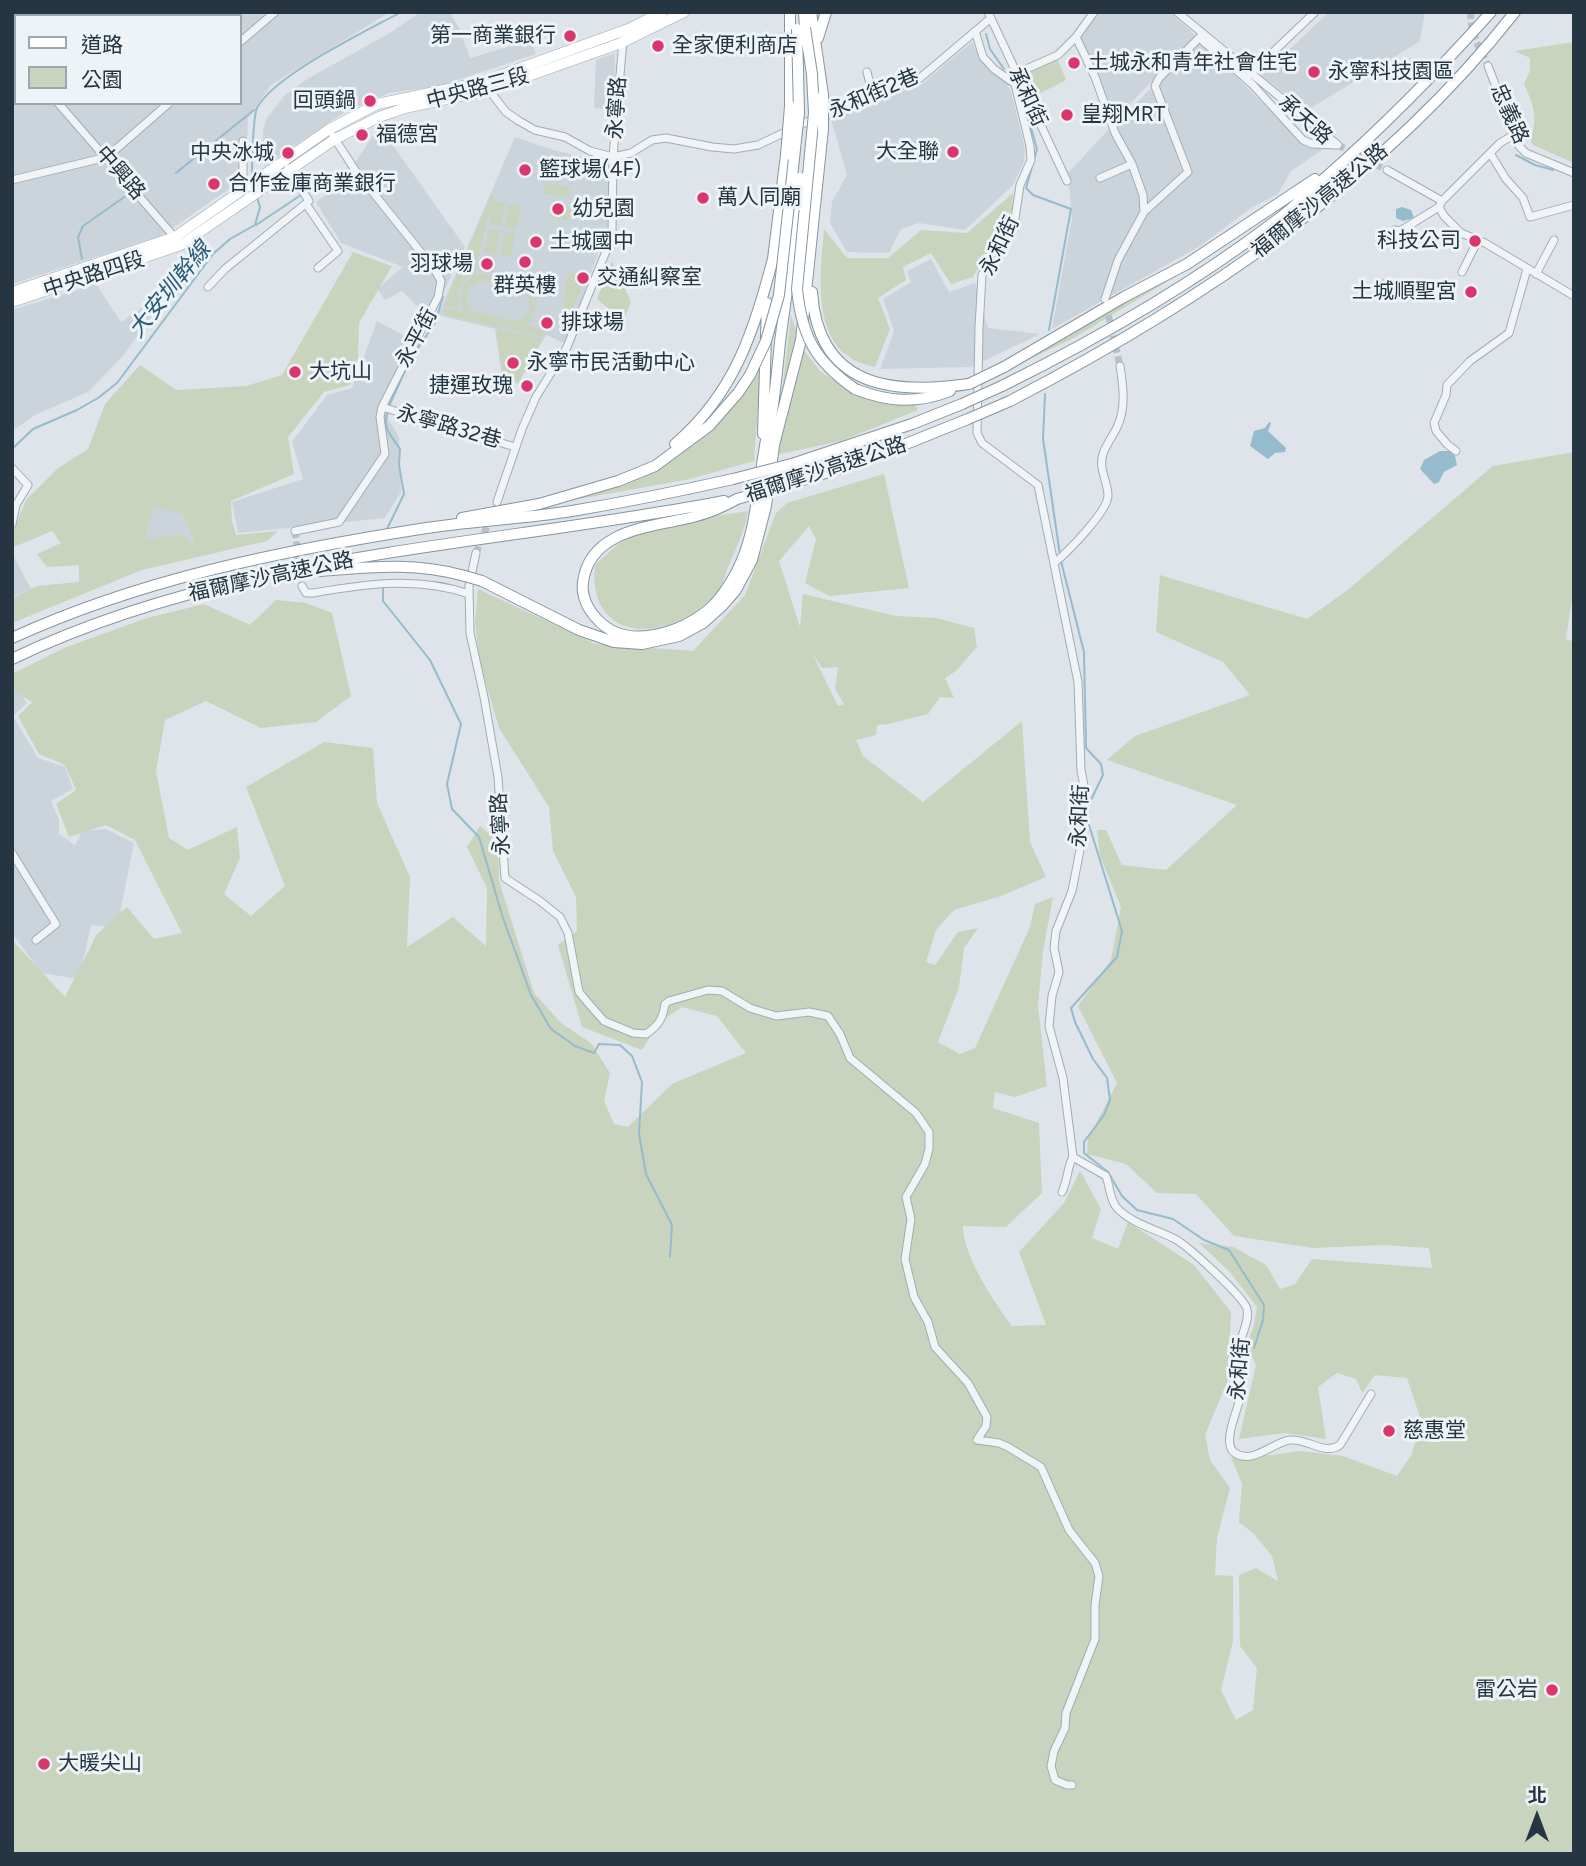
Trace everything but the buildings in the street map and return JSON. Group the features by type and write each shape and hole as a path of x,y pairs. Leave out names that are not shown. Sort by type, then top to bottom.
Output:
{"highway":[{"path":"769,448 766,313 790,106 790,12"},
{"path":"796,12 812,74 814,113 797,289 799,312 805,334 825,365 855,389 875,397 896,401 938,396 1004,367 1124,297 1187,264 1350,156"},
{"path":"422,528 540,504 627,478 655,466 709,426 738,393 766,341 779,295 799,113 801,29 804,12"},
{"path":"737,499 720,509 694,517 637,529 598,549 589,560 582,586 591,613 614,631 631,636 678,629 711,607 737,571 749,540 769,448 802,340 823,129 823,94 811,12"},
{"path":"817,41 827,12"},
{"name":"福爾摩沙高速公路","path":"12,638 88,606 194,574 422,528 571,511 733,479 795,463 912,424 962,404 1074,350 1228,255 1276,221 1350,156 1439,69 1491,12"},
{"name":"福爾摩沙高速公路","path":"12,659 90,625 199,590 737,499 861,462 1010,401 1152,324 1235,270 1294,225 1403,133 1454,82 1515,12"},
{"path":"383,560 416,566 468,585 482,581 579,630 614,642 642,644 679,636 703,623 722,606 752,560 766,506 773,404 799,205 804,110 801,29"},
{"path":"603,485 645,465 668,450 693,429 722,394 760,311 774,255"},
{"path":"810,262 813,309 819,332 828,348 857,375 897,388 942,388 969,384"}],"main road":[{"name":"中央路三段","path":"287,166 328,130 377,104 482,82 631,28 662,12"},
{"name":"中央路三段","path":"250,191 287,166 356,127 392,111 489,90 621,43 684,12"},
{"name":"中央路四段","path":"12,302 178,241 250,191"},
{"name":"中央路四段","path":"12,292 178,241"}],"street":[{"path":"242,41 275,12"},
{"path":"1009,79 1058,55 1076,37 1094,12"},
{"name":"承天路","path":"1177,12 1248,77 1338,145 1303,140 1248,77"},
{"path":"1248,77 1315,12"},
{"name":"永和街2巷","path":"613,157 631,153 652,140 659,139 734,149 758,145 813,119 843,110 873,92 919,78 990,15"},
{"name":"承和街","path":"990,15 1067,181"},
{"name":"永寧路","path":"497,502 515,447 536,397 568,344 609,244 612,233 613,157 621,43 631,28"},
{"name":"永和街","path":"975,31 983,57 1015,84 1031,146 1031,160 1020,185 1015,219 993,251 982,275 978,328 977,433 982,443 1038,485 1059,559 1078,682 1081,770 1085,791 1080,850 1072,891 1056,931 1054,948 1059,972 1052,996 1049,1026 1063,1078 1073,1157 1106,1176 1112,1202 1119,1210 1139,1224 1176,1239 1223,1280 1246,1305 1247,1318 1237,1353 1240,1397 1230,1432 1231,1448 1235,1453 1259,1454 1280,1442 1293,1440 1326,1450 1340,1445 1371,1394"},
{"path":"1105,299 1118,260 1144,212 1188,172 1155,86 1159,78 1202,35"},
{"path":"1076,37 1095,78 1115,133 1132,164 1143,195 1144,212"},
{"name":"忠義路","path":"1488,66 1519,146 1526,153 1574,173"},
{"path":"867,72 873,92"},
{"path":"489,90 506,112 535,130 565,137 590,151 613,157"},
{"name":"中興路","path":"60,105 178,241"},
{"path":"12,180 107,157 167,105"},
{"path":"1294,131 1313,140 1318,138 1316,128"},
{"name":"永平街","path":"328,130 355,170 441,281 442,287 433,310 382,407"},
{"path":"1395,230 1400,231 1441,204 1490,153 1515,134"},
{"path":"1318,144 1325,136"},
{"path":"243,141 250,191"},
{"path":"1490,153 1506,179 1523,198 1530,217 1574,205"},
{"path":"1100,178 1132,164"},
{"path":"208,287 225,269 309,201 287,166"},
{"path":"1387,170 1441,204 1444,216 1461,233 1478,240 1574,296"},
{"path":"306,204 338,251 318,268"},
{"path":"1462,272 1478,240"},
{"path":"1536,274 1554,240"},
{"path":"1456,451 1436,431 1434,423 1446,395 1447,385 1470,361 1509,333 1527,269"},
{"path":"1059,559 1073,549 1103,509 1108,498 1102,472 1102,455 1119,423 1123,406 1121,366"},
{"path":"295,531 340,522 385,454 380,417 382,407"},
{"name":"永寧路32巷","path":"382,407 515,447"},
{"path":"12,468 28,485 16,505 12,524"},
{"path":"302,586 306,593 387,582 411,582 453,588 468,585 477,553"},
{"name":"永寧路","path":"468,585 470,633 498,777 505,878 560,917 568,933 579,992 589,1004 604,1021 646,1034 657,1027 665,1004 669,1001 708,990 722,991 750,1008 776,1016 809,1012 828,1016 840,1034 849,1058 916,1113 929,1132 929,1149 925,1164 906,1197 911,1219 905,1259 914,1297 928,1322 935,1346 968,1383 987,1417 986,1426 977,1440 999,1443 1041,1467 1069,1530 1095,1563 1099,1576 1095,1639 1066,1713 1065,1728 1051,1766 1055,1780 1072,1785"},
{"path":"12,853 56,924 36,940"},
{"path":"1062,1192 1073,1157"}],"shaded area":[{"path":"12,12 390,12 271,85 248,118 246,177 161,236 12,284"},
{"path":"421,12 450,12 470,58 531,40 536,54 440,86 389,93 345,112 264,166 263,130 267,118 285,95"},
{"path":"1099,12 1170,12 1196,36 1113,121 1079,37"},
{"path":"1329,12 1425,12 1420,41 1306,111 1262,76"},
{"path":"1200,41 1296,136 1328,146 1291,171 1278,194 1251,208 1200,246 1052,329 1072,219 1068,173 1108,130"},
{"name":"大全聯","path":"972,42 981,60 1007,84 1012,95 1025,148 1024,162 1013,185 965,230 919,223 901,229 889,253 847,252 830,223 832,202 847,175 831,119 885,92 922,84"},
{"path":"615,53 614,110 594,108 596,60"},
{"path":"379,126 465,247 433,315 417,306 402,291 385,300 377,289 403,267 341,243 316,202 360,170 355,163"},
{"name":"土城國中","path":"515,137 553,150 609,163 610,219 564,343 546,335 518,384 502,377 495,329 438,315"},
{"path":"931,259 949,292 975,283 988,328 1040,334 971,367 880,369 894,331 883,299 911,282 907,271"},
{"path":"96,284 121,322 144,306 155,312 122,357 88,392 35,415 12,431 12,310"},
{"path":"377,321 417,343 385,413 399,437 401,492 385,518 238,533 232,502 303,479 292,442 327,395 352,388"},
{"path":"154,506 182,514 197,548 144,539"},
{"path":"12,553 31,589 12,597"},
{"path":"12,690 20,693 27,703 13,716 38,758 65,767 73,789 51,801 59,819 59,834 75,845 82,831 106,829 134,843 117,928 91,925 79,979 41,973 12,933"}],"green space":[{"path":"1574,42 1574,163 1533,145 1530,139 1534,111 1524,84 1530,71 1530,58 1515,51"},
{"path":"1057,58 1066,80 1033,97 1022,74"},
{"path":"545,183 570,187 569,197 544,193"},
{"path":"492,193 493,201 505,202 502,226 490,224 492,203 474,274 465,280 460,289 458,299 461,310 444,305"},
{"path":"1013,193 1012,210 973,277 951,284 931,253 903,267 906,280 878,298 890,329 875,367 854,360 839,347 829,331 823,312 821,270 824,229 847,258 888,258 921,230 967,233"},
{"path":"509,204 521,205 517,229 505,227"},
{"path":"552,206 573,209 571,221 550,218"},
{"path":"488,229 500,231 496,254 484,252"},
{"path":"504,232 515,233 511,257 500,254"},
{"path":"353,252 392,266 359,323 358,358 350,385 324,392 288,437 294,474 231,501 236,535 278,531 267,541 142,570 12,623 12,598 37,586 79,582 79,565 47,567 37,554 61,543 52,531 14,547 14,529 26,500 57,469 88,449 105,404 140,365 176,390 246,386 282,375","holes":["154,507 182,514 196,546 181,535 145,538"]},
{"name":"羽球場","path":"481,256 497,259 494,272 478,269"},
{"path":"612,261 631,302 623,321 597,299"},
{"path":"568,272 580,274 578,282 583,284 569,318 561,318"},
{"path":"1183,272 1072,339 991,377 1118,306"},
{"path":"483,274 523,283 528,287 535,297 536,308 527,325 545,330 544,337 443,315 444,308 464,312 461,299 463,287 476,276","holes":["483,281 510,286 525,293 530,307 526,317 513,322 470,310 466,300 468,289"]},
{"path":"791,315 798,337 781,400"},
{"path":"497,329 543,338 518,383 502,376"},
{"path":"803,349 820,371 850,391 914,403 918,410 841,441 775,455"},
{"path":"761,367 754,461 690,479 579,499 641,478 676,458 716,422"},
{"path":"1574,452 1574,585 1566,639 1574,642 1574,1854 12,1854 12,940 65,997 97,934 127,907 154,939 182,933 135,840 106,825 69,837 56,804 76,790 65,765 39,754 18,716 32,702 12,690 12,674 64,648 147,618 204,604 250,625 276,600 306,603 332,613 351,696 316,722 261,728 206,701 165,720 156,771 169,838 188,850 237,827 240,858 224,894 251,916 285,886 246,787 324,742 373,748 377,803 410,877 407,947 453,917 486,946 487,888 467,847 480,826 498,841 499,881 534,993 561,1023 591,1043 610,1073 604,1101 614,1124 628,1127 672,1084 746,1053 717,1016 682,1007 660,1022 642,1050 582,1027 558,945 577,931 576,897 553,851 549,807 499,728 480,663 475,623 478,589 596,644 693,651 745,595 776,513 787,503 884,474 909,588 829,596 805,583 816,539 809,526 779,561 800,627 803,594 896,616 936,618 974,628 977,647 956,671 945,678 954,698 940,697 928,714 877,725 876,735 856,740 863,756 923,802 1022,721 1030,842 1046,877 1001,896 954,910 936,930 926,962 935,965 958,932 978,928 964,948 959,987 938,1042 960,1054 975,1048 1030,927 1035,904 1053,897 1043,951 1038,1006 1047,1086 1015,1097 995,1092 993,1108 1039,1123 1042,1193 1006,1227 963,1226 964,1238 981,1278 1012,1326 1046,1325 1019,1252 1064,1203 1080,1171 1101,1209 1092,1238 1118,1249 1128,1222 1194,1265 1231,1312 1228,1380 1205,1435 1210,1460 1230,1488 1217,1538 1215,1575 1233,1576 1233,1641 1221,1690 1236,1720 1253,1710 1257,1668 1240,1646 1239,1575 1256,1568 1278,1581 1272,1556 1254,1534 1239,1522 1242,1484 1231,1457 1300,1451 1343,1456 1397,1476 1412,1454 1421,1420 1407,1378 1375,1375 1362,1393 1356,1379 1337,1373 1318,1387 1326,1439 1285,1433 1239,1439 1256,1365 1246,1345 1253,1329 1257,1307 1229,1271 1199,1243 1233,1247 1266,1265 1280,1289 1295,1284 1312,1259 1432,1268 1429,1248 1383,1245 1313,1248 1234,1236 1196,1194 1157,1193 1126,1164 1087,1154 1088,1139 1117,1083 1078,1006 1111,960 1121,907 1100,856 1097,830 1106,830 1122,865 1166,870 1237,805 1107,760 1135,736 1250,695 1223,662 1156,632 1160,575 1307,619 1349,589 1493,466","holes":["811,651 822,668 838,667 835,689 844,704 838,706"]},
{"path":"748,511 720,589 710,600 684,618 665,626 646,629 629,627 613,620 602,608 595,589 595,565 618,544 636,535"}],"water":[{"path":"1402,207 1411,210 1414,218 1403,221 1396,218 1396,209"},
{"path":"1385,278 1403,290 1422,290 1427,295 1377,289"},
{"path":"1269,422 1268,431 1286,448 1285,452 1275,453 1268,459 1250,446 1254,431 1265,428"},
{"path":"1440,451 1449,451 1455,456 1457,465 1444,472 1439,482 1434,484 1420,469 1424,460"}],"waterway":[{"name":"大安圳幹線","path":"252,178 256,113 267,95 301,68 401,12"},
{"path":"986,34 990,49 1004,69"},
{"path":"176,173 254,110"},
{"path":"1027,114 1037,149 1026,188 1033,195 1071,209 1049,330"},
{"path":"1516,155 1535,165 1553,170"},
{"path":"82,259 78,237 83,226 130,193"},
{"path":"256,225 301,195"},
{"name":"大安圳幹線","path":"12,449 33,429 77,410 117,383 213,254 230,239 255,225 260,207 257,197"},
{"path":"389,406 410,360 435,323 443,297"},
{"path":"1045,394 1043,439 1060,555"},
{"path":"387,529 404,494 399,465 400,449 387,427 388,412"},
{"path":"1061,561 1084,652 1086,748 1101,764 1103,775 1089,804 1089,825 1122,931 1117,957 1071,1008 1093,1059 1107,1078 1110,1100 1104,1115 1084,1142 1084,1153 1108,1172 1122,1196 1137,1210 1173,1219 1204,1240 1229,1250 1264,1305 1263,1320 1254,1348"},
{"path":"383,586 383,601 430,660 461,724 447,784 452,809 479,837 502,915 531,995 551,1029 575,1046 594,1053 599,1044 620,1045 632,1056 642,1082 639,1134 646,1174 672,1225 670,1257"}],"tunnel":[{"path":"1471,12 1473,33 1488,66"},
{"path":"1338,145 1387,170"},
{"path":"1106,305 1120,366"},
{"path":"476,553 497,502"},
{"path":"295,531 302,586"}],"place":[{"name":"第一商業銀行","path":"570,36"},
{"name":"全家便利商店","path":"658,46"},
{"name":"土城永和青年社會住宅","path":"1074,63"},
{"name":"永寧科技園區","path":"1314,72"},
{"name":"回頭鍋","path":"370,101"},
{"name":"皇翔MRT","path":"1067,115"},
{"name":"福德宮","path":"362,135"},
{"name":"大全聯","path":"953,152"},
{"name":"中央冰城","path":"288,153"},
{"name":"籃球場(4F)","path":"525,170"},
{"name":"合作金庫商業銀行","path":"214,184"},
{"name":"萬人同廟","path":"703,198"},
{"name":"幼兒園","path":"558,209"},
{"name":"科技公司","path":"1475,241"},
{"name":"土城國中","path":"536,242"},
{"name":"群英樓","path":"525,262"},
{"name":"羽球場","path":"487,264"},
{"name":"交通糾察室","path":"583,278"},
{"name":"土城順聖宮","path":"1471,292"},
{"name":"排球場","path":"547,323"},
{"name":"永寧市民活動中心","path":"513,363"},
{"name":"大坑山","path":"295,372"},
{"name":"捷運玫瑰","path":"527,386"},
{"name":"慈惠堂","path":"1389,1431"},
{"name":"雷公岩","path":"1552,1690"},
{"name":"大暖尖山","path":"44,1764"}]}
